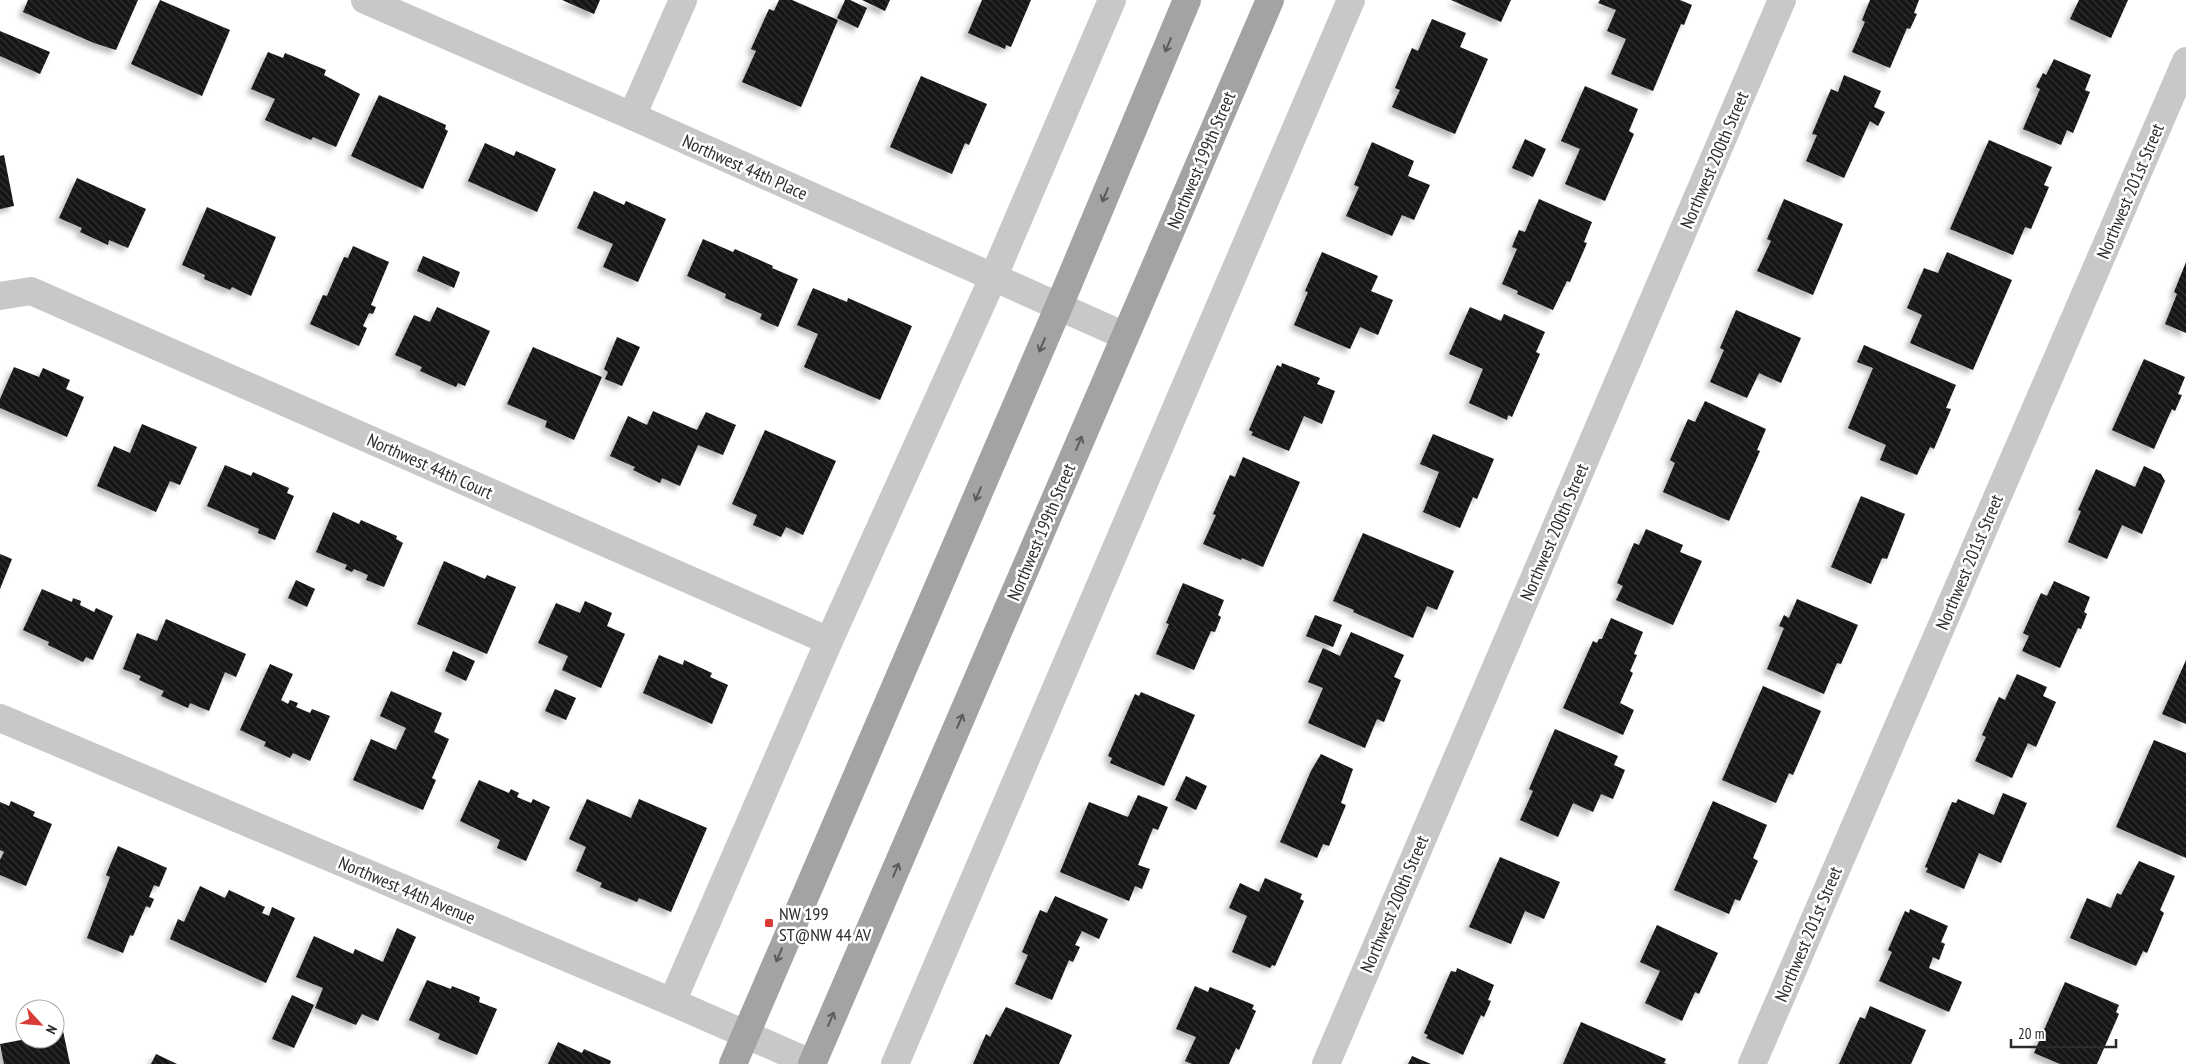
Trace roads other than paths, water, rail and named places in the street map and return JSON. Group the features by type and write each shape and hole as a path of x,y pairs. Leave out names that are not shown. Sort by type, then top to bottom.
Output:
{"main road":[{"path":"733,1064 1059,306 1187,0"},
{"name":"Northwest 199th Street","path":"812,1064 1270,0"}],"street":[{"name":"Northwest 44th Place","path":"364,0 632,116 1125,336"},
{"path":"632,116 683,0"},
{"path":"672,1002 828,641 993,278 1112,0"},
{"path":"895,1064 1351,0"},
{"name":"Northwest 200th Street","path":"1326,1064 1782,0"},
{"name":"Northwest 201st Street","path":"1752,1064 2186,61"},
{"name":"Northwest 44th Court","path":"0,296 31,291 828,641"},
{"name":"Northwest 44th Avenue","path":"0,718 672,1002 812,1064"}],"place":[{"name":"NW 199 ST@NW 44 AV","path":"769,923"}]}
